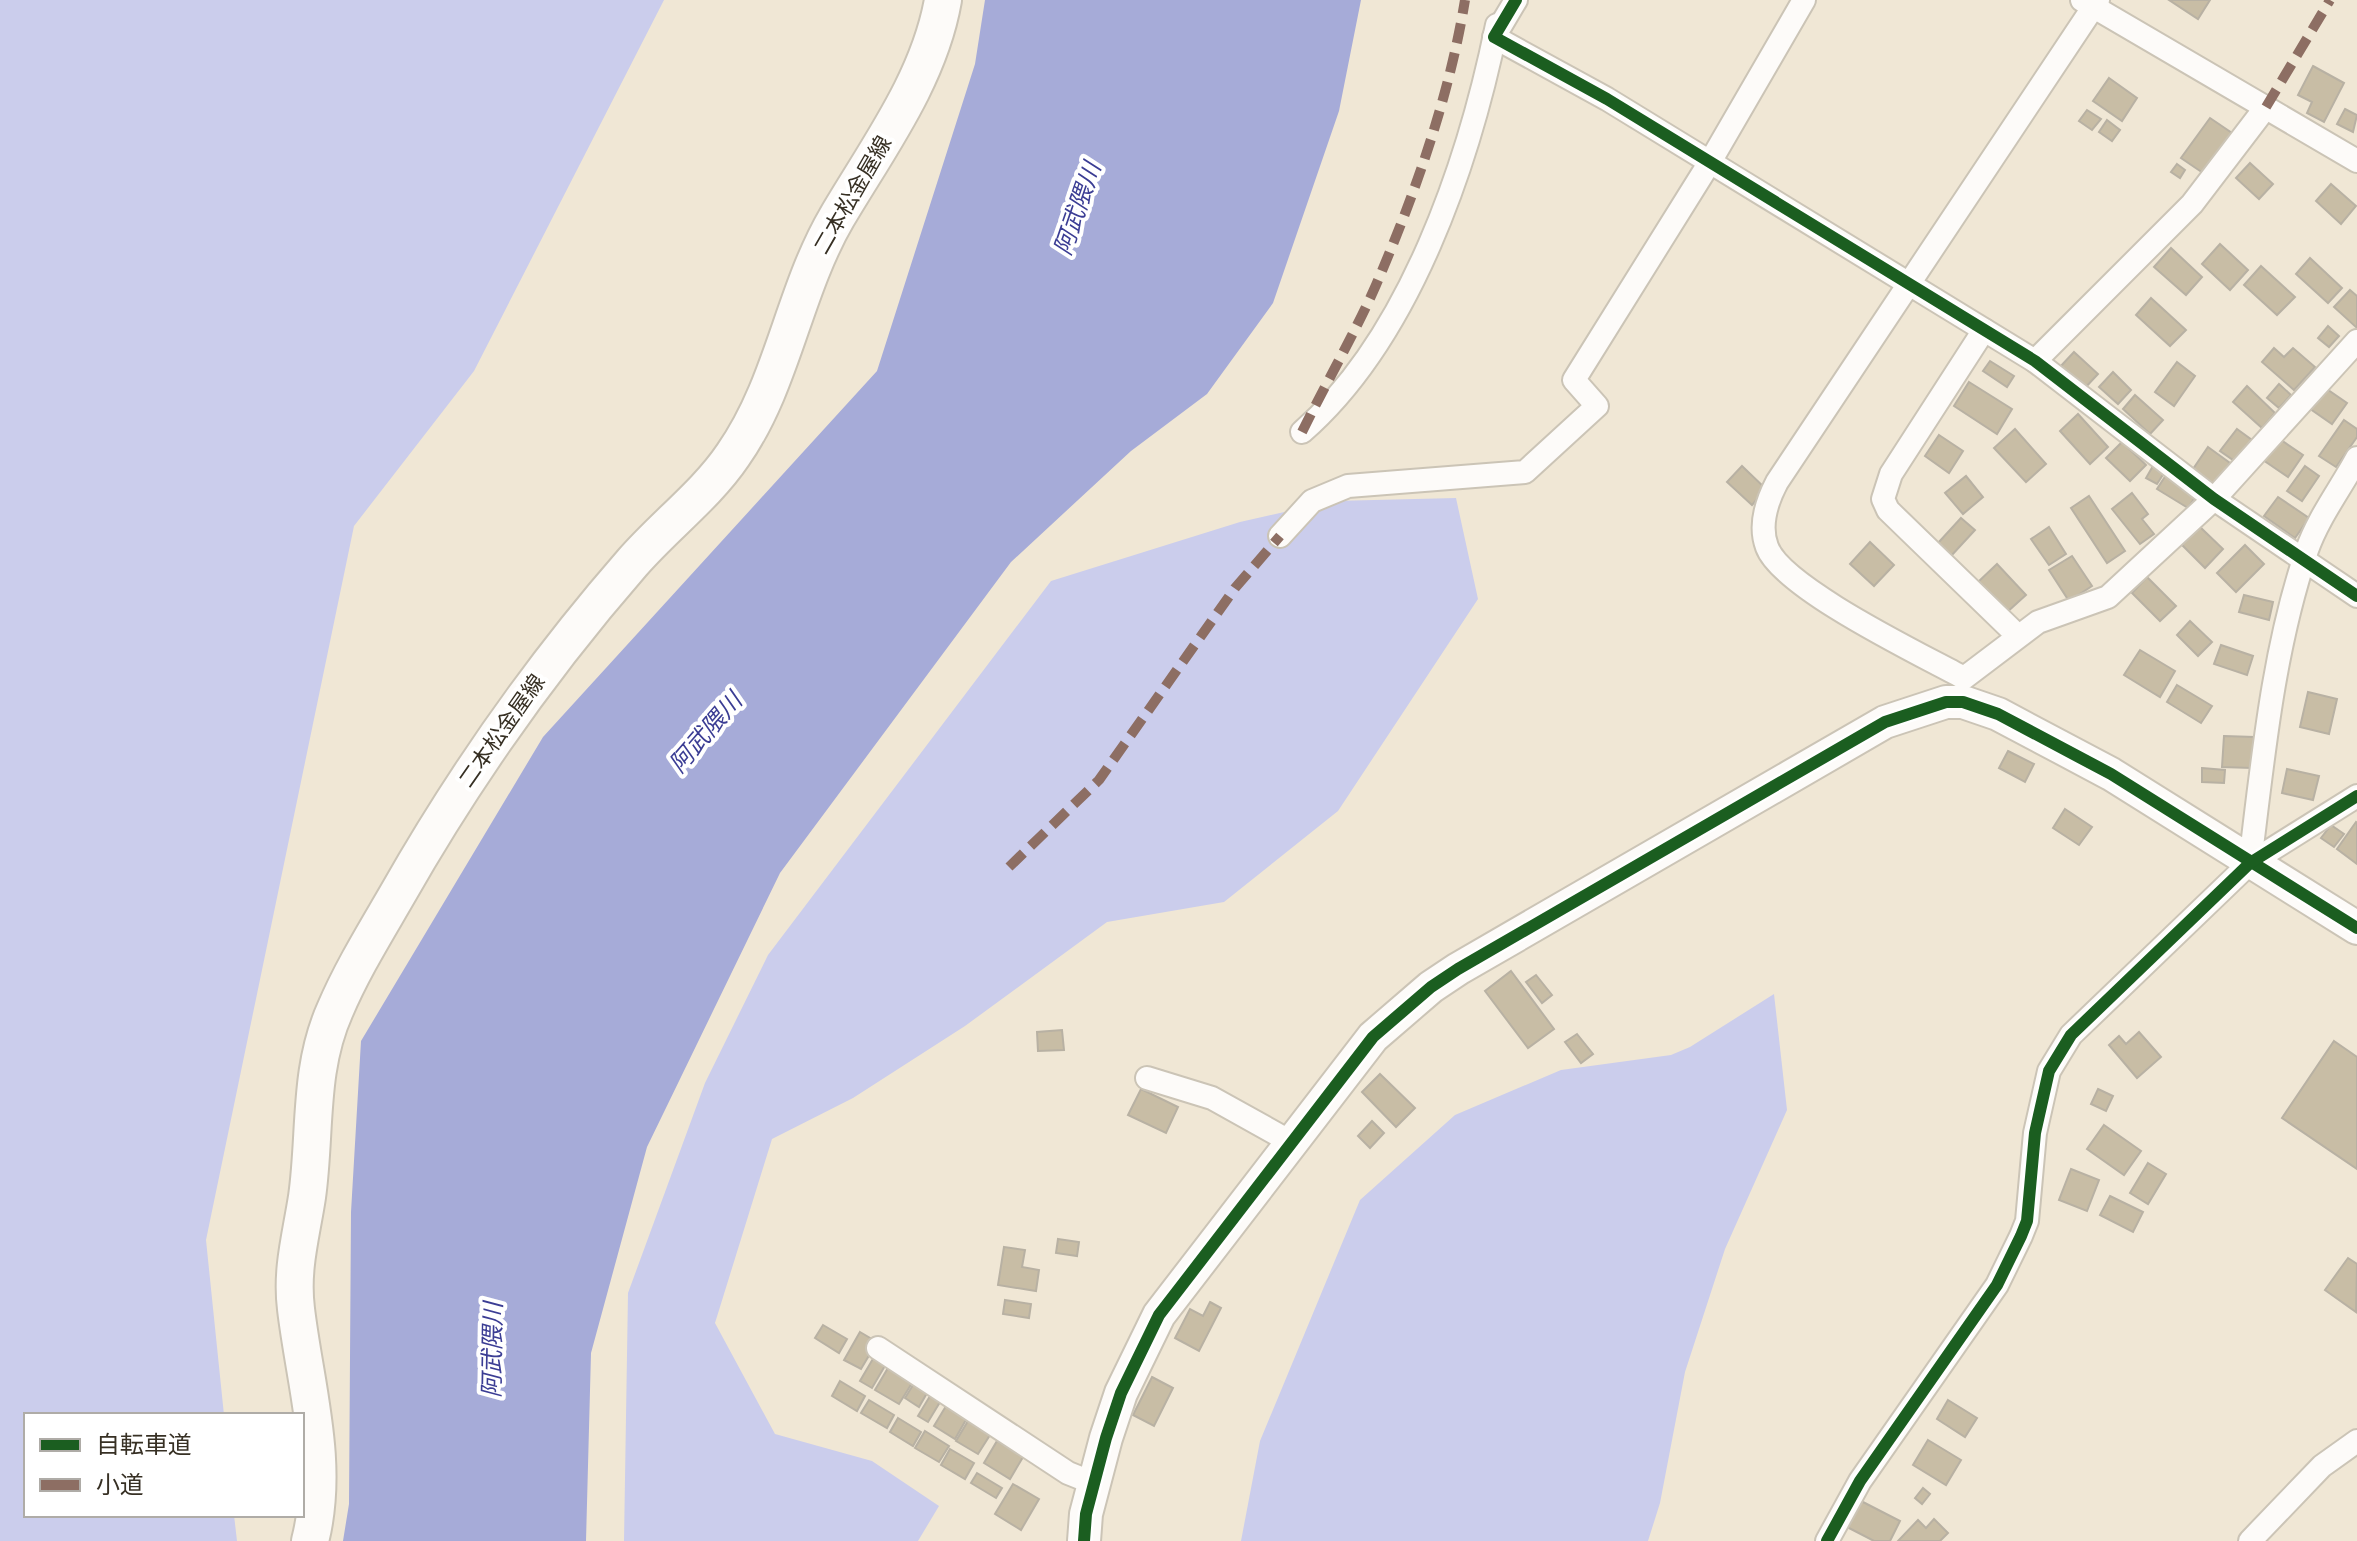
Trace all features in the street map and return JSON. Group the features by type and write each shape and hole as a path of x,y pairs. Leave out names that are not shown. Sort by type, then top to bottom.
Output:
{"main road":[{"name":"二本松金屋線","path":"310,1541 315,1522 316,1431 297,1318 293,1263 307,1195 314,1091 324,1035 360,961 417,860 522,698 633,561 735,453 761,403 821,249 901,110 928,52 943,0"}],"street":[{"path":"1302,432 1318,418 1392,320 1417,271 1446,208 1494,37 1501,0"},
{"path":"1494,37 1516,0"},
{"path":"1280,536 1312,501 1348,486 1525,472 1597,406 1574,380 1710,162 1804,0"},
{"path":"2357,161 2091,2 1784,469 1769,497 1764,529 1766,546 1777,565 1795,579 1998,714 2077,755 2357,928"},
{"path":"1494,37 1710,162 2035,361 2214,499 2357,596"},
{"path":"2035,361 2172,227 2266,107"},
{"path":"1984,330 1891,474 1883,499 1888,510 2017,635"},
{"path":"1084,1541 1093,1483 1121,1393 1159,1315 1373,1037 1449,975 1885,722 1964,690 2017,635 2038,622 2088,607 2108,597 2214,499 2357,341"},
{"path":"2250,863 2269,708 2305,559 2353,473"},
{"path":"1827,1541 1860,1481 1997,1285 2021,1236 2027,1221 2035,1133 2049,1071 2071,1035 2250,863 2357,796"},
{"path":"1147,1078 1212,1098 1291,1142"},
{"path":"878,1348 1068,1473 1093,1483"},
{"path":"2250,1541 2322,1466 2357,1441"}],"shaded area":[{"path":"0,0 664,0 474,371 354,526 206,1240 224,1413 24,1413 24,1517 234,1517 237,1541 0,1541"},
{"path":"1456,498 1478,599 1338,811 1224,902 1107,922 965,1026 853,1098 772,1139 715,1323 775,1434 872,1461 939,1506 918,1541 624,1541 628,1293 705,1083 768,955 1051,581 1240,522 1333,501"},
{"path":"1774,994 1787,1110 1725,1249 1685,1372 1660,1503 1648,1541 1241,1541 1260,1441 1360,1200 1455,1115 1561,1070 1671,1055 1690,1047"}],"water":[{"name":"阿武隈川","path":"985,0 1361,0 1339,111 1273,303 1207,394 1131,451 1011,562 780,873 647,1147 591,1353 586,1541 343,1541 349,1504 351,1212 361,1041 543,737 877,371 975,64"}],"building":[{"path":"2169,0 2210,0 2198,19"},
{"path":"2313,66 2344,83 2324,122 2307,113 2312,102 2298,95"},
{"path":"2109,78 2137,98 2122,121 2093,101"},
{"path":"2345,109 2357,115 2353,132 2337,124"},
{"path":"2087,110 2101,119 2092,130 2079,121"},
{"path":"2210,118 2232,133 2203,173 2181,158"},
{"path":"2107,120 2120,130 2112,141 2099,132"},
{"path":"2250,163 2273,184 2259,199 2236,178"},
{"path":"2177,164 2185,170 2180,178 2171,172"},
{"path":"2331,184 2356,206 2341,224 2316,201"},
{"path":"2220,244 2248,270 2230,290 2202,264"},
{"path":"2171,248 2202,277 2186,295 2154,267"},
{"path":"2310,258 2342,288 2328,303 2296,274"},
{"path":"2261,266 2295,297 2277,315 2244,285"},
{"path":"2350,290 2357,296 2357,328 2334,307"},
{"path":"2151,298 2186,330 2170,346 2136,315"},
{"path":"2328,326 2339,336 2329,347 2318,338"},
{"path":"2274,348 2284,357 2293,348 2315,367 2294,390 2262,362"},
{"path":"2074,352 2098,374 2083,390 2059,368"},
{"path":"1990,361 2014,376 2007,387 1983,371"},
{"path":"2177,362 2195,376 2174,406 2155,392"},
{"path":"2113,372 2131,390 2118,404 2099,387"},
{"path":"1969,382 2012,409 1997,434 1954,406"},
{"path":"2279,384 2291,395 2279,408 2267,398"},
{"path":"2321,385 2347,403 2332,424 2306,406"},
{"path":"2247,386 2275,413 2262,428 2233,402"},
{"path":"2135,395 2163,420 2150,434 2123,409"},
{"path":"2078,414 2108,447 2090,464 2060,431"},
{"path":"2344,420 2357,429 2357,437 2336,467 2319,456"},
{"path":"2015,429 2046,464 2026,482 1994,448"},
{"path":"2237,429 2252,440 2236,462 2220,451"},
{"path":"1939,435 1963,451 1949,473 1925,456"},
{"path":"2278,438 2303,455 2288,477 2263,460"},
{"path":"2122,442 2146,465 2130,481 2106,458"},
{"path":"2208,447 2230,463 2215,485 2193,469"},
{"path":"1742,466 1766,489 1752,505 1727,482"},
{"path":"2153,466 2164,473 2157,484 2146,478"},
{"path":"2305,466 2319,476 2302,501 2287,491"},
{"path":"2166,475 2197,494 2188,508 2157,489"},
{"path":"1966,476 1983,497 1963,514 1945,493"},
{"path":"2132,493 2148,514 2142,519 2154,534 2140,544 2112,509"},
{"path":"2089,496 2125,551 2107,563 2071,508"},
{"path":"2278,497 2309,518 2295,538 2264,516"},
{"path":"1961,518 1975,530 1951,556 1938,543"},
{"path":"2199,526 2223,549 2205,568 2181,544"},
{"path":"2049,527 2066,554 2049,565 2031,539"},
{"path":"1870,542 1894,565 1874,586 1850,564"},
{"path":"2245,545 2264,564 2236,592 2217,573"},
{"path":"2072,556 2092,586 2069,601 2049,570"},
{"path":"1997,564 2026,595 2006,613 1977,583"},
{"path":"2147,577 2176,606 2160,621 2132,593"},
{"path":"2244,595 2273,602 2269,620 2239,612"},
{"path":"2190,621 2212,642 2198,656 2177,635"},
{"path":"2221,645 2253,656 2247,675 2214,664"},
{"path":"2140,650 2175,671 2160,697 2124,675"},
{"path":"2177,685 2212,706 2201,723 2167,702"},
{"path":"2308,692 2337,699 2329,734 2300,727"},
{"path":"2224,736 2254,737 2252,768 2222,767"},
{"path":"2008,751 2034,764 2025,782 1999,768"},
{"path":"2202,768 2225,770 2224,783 2202,782"},
{"path":"2287,769 2319,776 2313,800 2282,793"},
{"path":"2065,809 2092,827 2079,845 2053,828"},
{"path":"2357,823 2357,864 2337,849"},
{"path":"2331,825 2344,834 2334,847 2321,838"},
{"path":"1511,971 1554,1029 1528,1048 1485,991"},
{"path":"1536,975 1552,995 1542,1003 1526,982"},
{"path":"1062,1030 1064,1050 1038,1051 1037,1032"},
{"path":"2139,1032 2161,1057 2137,1078 2109,1045 2119,1036 2126,1044"},
{"path":"1577,1034 1593,1054 1581,1063 1565,1042"},
{"path":"2334,1041 2357,1057 2357,1169 2282,1118"},
{"path":"1380,1074 1415,1108 1396,1127 1362,1092"},
{"path":"1141,1089 1178,1107 1166,1133 1128,1115"},
{"path":"2098,1089 2113,1096 2106,1111 2091,1104"},
{"path":"1372,1121 1384,1133 1370,1148 1358,1136"},
{"path":"2104,1125 2141,1151 2124,1175 2087,1149"},
{"path":"2148,1163 2166,1174 2148,1204 2130,1193"},
{"path":"2071,1169 2099,1180 2087,1211 2059,1200"},
{"path":"2110,1196 2143,1212 2133,1232 2100,1215"},
{"path":"1058,1239 1079,1242 1077,1256 1056,1253"},
{"path":"1004,1247 1025,1250 1022,1267 1039,1270 1036,1291 998,1285"},
{"path":"2348,1258 2357,1264 2356,1312 2325,1290"},
{"path":"1005,1300 1031,1304 1029,1318 1003,1314"},
{"path":"1210,1302 1221,1308 1199,1351 1175,1338 1190,1309 1203,1316"},
{"path":"823,1325 847,1339 839,1353 815,1338"},
{"path":"860,1332 877,1342 861,1369 844,1360"},
{"path":"874,1357 886,1364 872,1388 860,1381"},
{"path":"888,1368 912,1383 899,1404 875,1390"},
{"path":"1152,1377 1173,1388 1154,1426 1133,1415"},
{"path":"840,1381 865,1396 857,1411 832,1396"},
{"path":"913,1385 927,1393 919,1407 905,1398"},
{"path":"930,1396 940,1402 928,1422 918,1416"},
{"path":"869,1400 894,1415 887,1428 861,1413"},
{"path":"1948,1400 1977,1418 1965,1437 1937,1419"},
{"path":"946,1406 967,1418 955,1439 934,1426"},
{"path":"898,1418 921,1432 913,1446 890,1432"},
{"path":"968,1421 990,1435 978,1454 956,1441"},
{"path":"925,1431 949,1446 939,1462 915,1448"},
{"path":"1928,1440 1961,1460 1946,1485 1913,1465"},
{"path":"997,1441 1023,1457 1010,1479 984,1463"},
{"path":"950,1449 974,1463 965,1479 941,1465"},
{"path":"977,1473 1002,1488 996,1498 971,1483"},
{"path":"1013,1484 1039,1499 1021,1530 995,1514"},
{"path":"1923,1488 1930,1494 1922,1504 1915,1498"},
{"path":"1861,1501 1900,1521 1890,1541 1874,1541 1847,1527"},
{"path":"1934,1519 1948,1533 1940,1541 1898,1541 1918,1520 1926,1528"}],"marked path":[{"path":"1302,432 1367,304 1404,216 1440,109 1465,0"},
{"path":"2266,107 2330,0"},
{"path":"1009,867 1099,780 1235,588 1280,536"}],"cycle path":[{"path":"1516,0 1494,37 1607,99 2035,361 2214,499 2357,596"},
{"path":"1084,1541 1086,1514 1106,1438 1121,1393 1159,1315 1373,1037 1431,987 1458,969 1885,722 1946,702 1963,702 1998,714 2111,774 2357,928"},
{"path":"1827,1541 1860,1481 1997,1285 2021,1236 2027,1221 2035,1133 2049,1071 2071,1035 2250,863 2357,796"}]}
